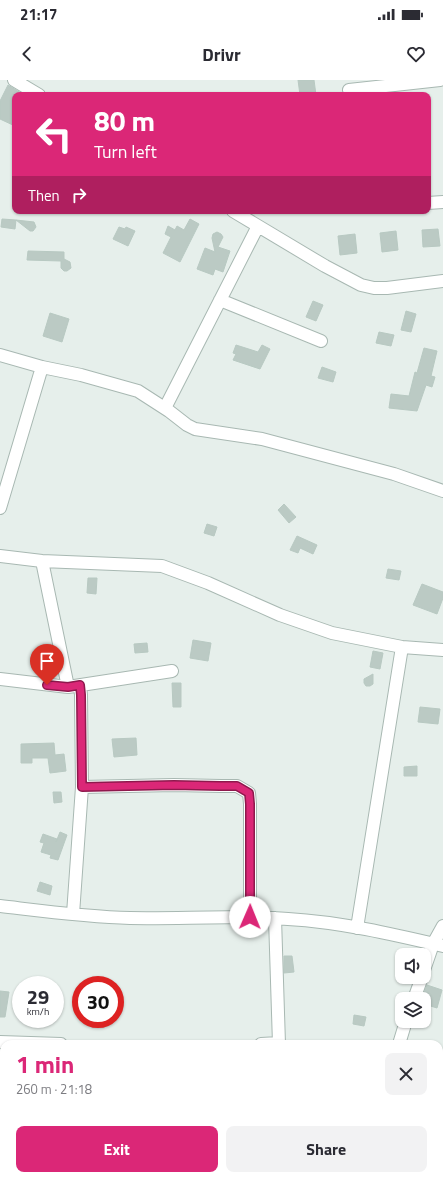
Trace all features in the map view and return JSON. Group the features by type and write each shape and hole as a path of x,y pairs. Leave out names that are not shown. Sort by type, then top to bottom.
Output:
{"street":[{"path":"14,80 34,92"},
{"path":"349,88 440,80"},
{"path":"431,203 443,202"},
{"path":"238,214 324,266 361,285 374,288 387,288 443,281"},
{"path":"165,408 258,226"},
{"path":"220,300 321,341"},
{"path":"0,355 138,391 195,429 262,439 394,474 443,492"},
{"path":"0,508 42,367"},
{"path":"0,556 42,561 162,566 208,583 280,615 324,630 402,647 443,650"},
{"path":"42,561 74,686 81,695 82,787 73,914"},
{"path":"357,928 402,647"},
{"path":"0,679 74,686 172,670"},
{"path":"82,787 174,785 237,786 249,793 250,917"},
{"path":"0,906 73,914 129,918 275,918 336,924 438,945"},
{"path":"275,918 279,1040"},
{"path":"431,958 438,945 443,926"},
{"path":"400,1040 404,1028"}],"building":[{"path":"298,80 314,80 316,92 300,92"},
{"path":"8,85 19,92 12,92 12,125 0,119 0,101"},
{"path":"2,219 16,220 15,229 1,227"},
{"path":"190,219 199,224 180,262 163,253 171,237 165,234 168,226 175,230 177,226 184,230"},
{"path":"16,220 34,222 36,227 33,231 30,231"},
{"path":"119,227 125,229 126,227 135,231 128,246 113,239"},
{"path":"438,229 440,246 423,247 422,230"},
{"path":"396,231 398,250 382,252 380,233"},
{"path":"217,232 223,237 218,247 230,251 223,272 215,269 213,275 197,269 205,248 215,252 212,238 213,234"},
{"path":"355,234 357,253 340,255 338,236"},
{"path":"28,251 64,252 64,259 70,262 71,268 64,271 61,268 61,261 27,260"},
{"path":"313,301 323,305 316,321 306,317"},
{"path":"406,311 416,314 411,332 401,330"},
{"path":"50,313 69,319 62,342 43,336"},
{"path":"379,332 394,335 391,346 376,343"},
{"path":"236,345 258,352 262,345 270,349 260,369 233,360 236,354 233,353"},
{"path":"424,348 437,351 431,376 435,377 432,387 426,385 417,411 389,408 391,394 409,396 415,372 417,373"},
{"path":"322,367 336,372 333,382 318,378"},
{"path":"284,504 296,517 289,523 278,510"},
{"path":"207,524 217,527 214,536 204,533"},
{"path":"297,536 317,545 313,554 300,548 298,553 290,550"},
{"path":"388,569 401,571 399,580 386,578"},
{"path":"88,578 97,578 96,594 87,593"},
{"path":"422,584 443,592 443,598 437,614 413,605"},
{"path":"193,640 211,643 208,661 190,658"},
{"path":"147,643 148,652 135,653 134,644"},
{"path":"373,651 383,653 380,669 370,667"},
{"path":"373,674 373,684 366,686 364,679"},
{"path":"172,683 181,683 181,707 173,707"},
{"path":"420,707 440,709 438,724 418,722"},
{"path":"136,738 137,755 114,757 112,739"},
{"path":"54,743 55,755 64,754 66,771 50,773 48,758 32,758 32,763 21,763 21,744"},
{"path":"417,766 417,776 404,776 404,767"},
{"path":"53,792 61,792 62,802 54,803"},
{"path":"60,832 67,835 58,860 50,858 51,855 41,852 44,843 40,842 43,834 57,839 56,842"},
{"path":"40,882 52,886 50,895 37,891"},
{"path":"284,956 292,956 294,972 284,973"},
{"path":"427,985 442,990 437,1008 431,1006 431,992 424,992"},
{"path":"0,991 9,992 5,1017 0,1017"},
{"path":"354,1015 366,1017 364,1026 353,1024"}],"route":[{"path":"47,685 68,687 80,685 82,787 108,785 237,786 249,793 250,917"}]}
